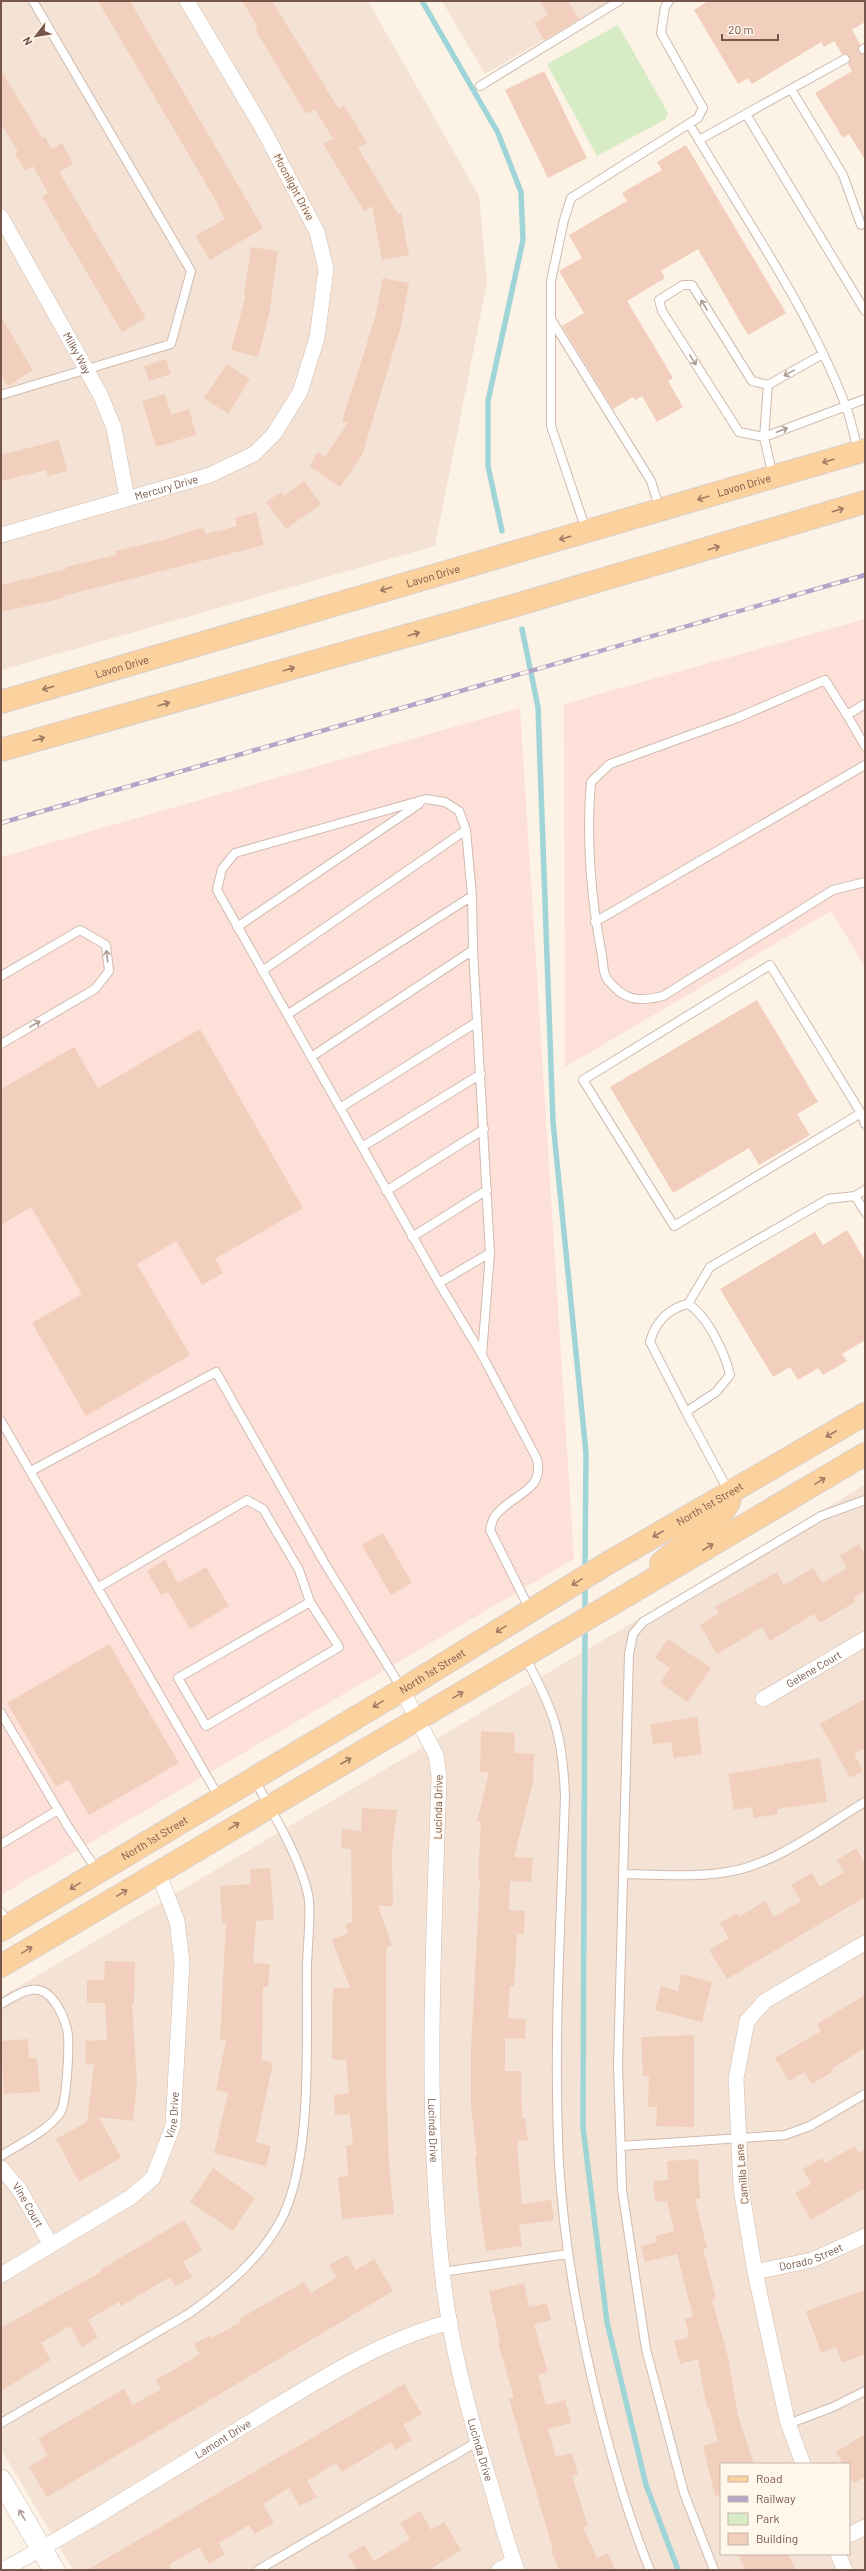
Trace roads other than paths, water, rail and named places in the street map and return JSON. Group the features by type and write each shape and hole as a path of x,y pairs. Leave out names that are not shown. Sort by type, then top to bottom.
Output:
{"main road":[{"name":"Lavon Drive","path":"1,702 773,477 863,456"},
{"path":"1,750 523,603 865,502"},
{"name":"North 1st Street","path":"4,1922 37,1909 402,1690 608,1563 864,1417"},
{"path":"1,1966 865,1454"},
{"path":"614,1603 723,1512 729,1502 730,1493"},
{"path":"37,1909 53,1934"},
{"path":"1,2480 54,2570"}],"street":[{"name":"Moonlight Drive","path":"187,1 263,129 317,232 326,269 317,338 300,392"},
{"name":"Milky Way","path":"1,217 100,394 114,428 127,498"},
{"name":"Mercury Drive","path":"1,535 127,498 210,476 254,454 274,434 300,392"},
{"name":"Gelene Court","path":"763,1699 865,1639"},
{"name":"Lucinda Drive","path":"402,1690 436,1755 439,1776 430,2045 433,2141 442,2272 450,2322 477,2442 516,2566"},
{"name":"Vine Drive","path":"1,2276 131,2197 153,2178 173,2126 182,1962 177,1921 158,1872"},
{"name":"Camilla Lane","path":"803,2463 788,2424 755,2272 741,2188 736,2079 747,2021 766,2001 865,1943"},
{"name":"Vine Court","path":"1,2168 19,2189 51,2245"},
{"name":"Dorado Street","path":"755,2272 812,2260 865,2236"},
{"name":"Lamont Drive","path":"3,2570 42,2549 322,2379 390,2342 420,2330 450,2322"},
{"path":"850,2534 865,2527"},
{"path":"838,2555 845,2570"},
{"path":"499,2570 516,2566"}],"lane":[{"path":"1,395 171,344 191,271 33,1"},
{"path":"480,86 619,1"},
{"path":"587,531 551,426 551,281 564,220 571,198 698,118 703,108 661,33 666,7 670,1"},
{"path":"699,140 845,59"},
{"path":"791,89 843,175 861,225"},
{"path":"746,114 865,311"},
{"path":"689,124 783,281 823,354 846,405 863,456"},
{"path":"823,354 768,384 752,381 692,285 683,285 659,300 662,311 739,432 764,437 865,399"},
{"path":"551,320 651,481 660,510"},
{"path":"768,384 764,437 773,477"},
{"path":"865,746 825,680 738,718 610,764 591,782 589,807 595,922 606,977 622,994 642,1001 663,996 833,890 865,882"},
{"path":"847,715 865,704"},
{"path":"595,922 865,765"},
{"path":"237,926 426,799"},
{"path":"482,1356 490,1253 473,950 472,896 466,830 460,810 445,802 426,799 235,854 222,869 217,890 412,1237 482,1356 538,1459 540,1470 535,1483 494,1517 490,1530 538,1606"},
{"path":"262,971 466,830"},
{"path":"288,1014 472,896"},
{"path":"1,976 80,930 106,945 109,971 95,989 1,1044"},
{"path":"311,1056 473,950"},
{"path":"861,1113 674,1226 583,1080 770,965 861,1113 865,1124"},
{"path":"340,1108 477,1022"},
{"path":"362,1147 481,1074"},
{"path":"386,1191 484,1129"},
{"path":"412,1237 487,1190"},
{"path":"688,1304 710,1267 828,1199 855,1196 865,1190"},
{"path":"855,1196 865,1212"},
{"path":"439,1283 490,1253"},
{"path":"686,1412 716,1392 730,1375 726,1357 696,1309 688,1304 677,1306 653,1328 650,1342 686,1412 730,1493"},
{"path":"31,1471 216,1372 324,1562 402,1690"},
{"path":"1,1421 99,1587 220,1799"},
{"path":"99,1587 246,1500 263,1509 299,1570 310,1602 338,1647 206,1726 178,1678 310,1602"},
{"path":"714,2570 684,2493 646,2349 622,2189 618,2065 629,1654 633,1634 643,1622 821,1516 865,1500"},
{"path":"525,1655 553,1711 561,1739 564,1762 565,1797 556,2034 559,2165 568,2254 581,2334 615,2474 650,2570"},
{"path":"1,1713 58,1810 98,1872"},
{"path":"1,2424 190,2313 219,2292 250,2264 270,2239 284,2214 297,2171 304,2121 308,1895 288,1842 254,1779"},
{"path":"623,1874 696,1875 728,1872 780,1852 865,1802"},
{"path":"1,1844 58,1810"},
{"path":"1,2004 32,1989 43,1992 52,1997 67,2030 67,2082 64,2105 60,2113 50,2124 1,2156"},
{"path":"621,2146 785,2135 810,2126 865,2094"},
{"path":"442,2272 568,2254"},
{"path":"788,2424 833,2407 865,2391"},
{"path":"258,2570 477,2442"}],"waterway":[{"path":"422,1 498,133 521,192 523,240 488,401 488,466 502,531"},
{"path":"522,629 538,707 553,1122 586,1453 585,1572"},
{"path":"585,1582 585,1614"},
{"path":"585,1626 583,2127 607,2322 646,2485 678,2570"}],"railway":[{"path":"1,823 865,575"}]}
